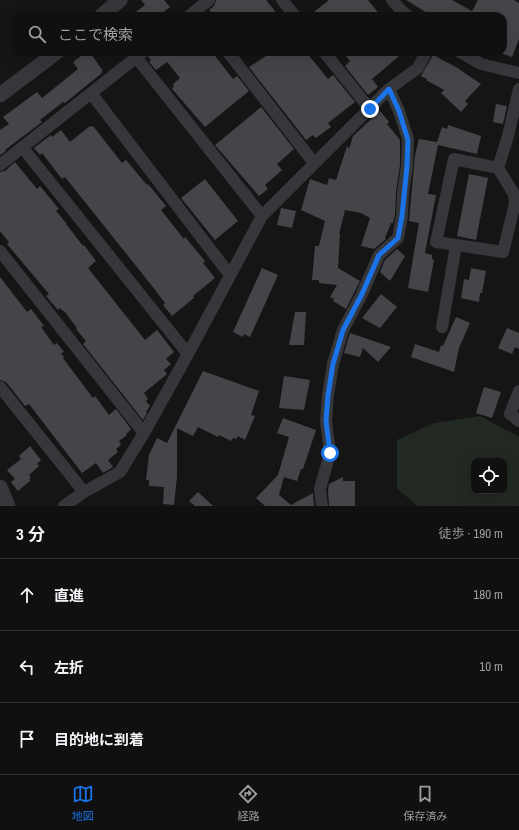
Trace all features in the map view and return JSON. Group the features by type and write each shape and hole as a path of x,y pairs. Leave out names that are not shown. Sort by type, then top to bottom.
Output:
{"street":[{"path":"107,12 119,0"},
{"path":"197,12 209,0"},
{"path":"282,0 292,12"},
{"path":"392,0 403,12"},
{"path":"0,95 52,56"},
{"path":"0,165 91,94 135,56"},
{"path":"139,56 262,216"},
{"path":"231,56 314,163"},
{"path":"327,56 370,109"},
{"path":"64,506 84,492 120,472 144,434 262,216 389,89 418,68 424,56"},
{"path":"467,56 481,64 519,73"},
{"path":"322,506 320,489 330,453 326,421 333,364 343,330 362,294 379,255 398,238 402,216 408,140 399,111 389,89"},
{"path":"498,168 508,136 519,90"},
{"path":"91,94 230,275"},
{"path":"22,147 188,354"},
{"path":"454,159 498,168 514,194 515,203 503,252 436,242 454,159"},
{"path":"442,327 456,245"},
{"path":"0,250 144,434"},
{"path":"0,387 84,492"},
{"path":"519,391 510,414 519,421"},
{"path":"0,487 8,506"}],"shaded area":[{"path":"480,416 519,437 519,506 417,506 397,488 397,440 434,423"}],"building":[{"path":"141,0 164,0 170,7 163,12 136,12 145,5"},
{"path":"216,0 266,0 276,12 211,12 209,10 214,6"},
{"path":"329,0 368,0 378,12 314,12"},
{"path":"406,0 452,0 472,11 478,0 514,0 519,3 519,39 512,57 507,55 507,12 426,12"},
{"path":"81,56 92,56 103,71 65,103 63,102 40,120 42,122 0,155 0,130 9,124 3,117 37,92 42,98 78,69 73,62"},
{"path":"215,56 233,79 237,76 249,91 205,127 172,89 174,86 173,84 180,78 167,62 156,70 149,62 151,60 148,57"},
{"path":"266,56 309,56 328,79 333,75 355,102 328,123 331,127 316,138 313,135 306,140 249,67"},
{"path":"346,56 399,56 372,79 378,87 368,95 345,66 350,61"},
{"path":"432,56 435,56 456,67 481,84 465,101 468,104 461,112 441,93 444,90 421,76"},
{"path":"496,104 507,106 503,124 493,122"},
{"path":"261,107 294,149 277,164 282,170 265,185 268,189 259,196 215,145"},
{"path":"380,111 389,122 387,124 400,140 400,165 396,192 395,215 393,223 391,223 385,238 386,239 374,249 361,246 370,218 361,213 345,210 339,234 338,268 360,281 346,309 333,301 334,299 330,297 337,285 319,283 319,280 312,280 315,246 319,246 325,221 301,210 310,179 327,185 329,178 336,180 347,146 349,149 353,136"},
{"path":"448,125 481,136 477,154 438,145 428,194 436,195 425,253 432,255 432,259 434,260 428,292 408,288 419,223 409,221 415,155 419,139 437,142 442,127 447,129"},
{"path":"90,126 93,126 122,163 126,160 147,185 148,184 166,206 161,210 184,239 185,237 205,261 203,263 215,278 172,316 163,305 165,303 156,291 65,177 62,179 42,153 40,155 34,148 51,135 52,137 61,130 70,142"},
{"path":"15,162 37,189 40,186 59,209 56,211 96,261 88,268 145,340 157,330 174,352 166,359 171,364 164,370 167,374 144,393 148,399 146,401 150,406 143,420 83,344 86,341 76,329 77,328 64,311 60,308 58,310 46,296 49,294 7,244 9,242 0,231 0,172 5,171"},
{"path":"469,174 488,178 476,240 457,236"},
{"path":"205,179 238,221 215,240 181,198"},
{"path":"281,208 296,211 292,228 277,225"},
{"path":"397,249 405,256 390,281 380,272 385,260"},
{"path":"262,268 278,275 250,337 244,334 243,337 233,332"},
{"path":"471,268 486,271 479,302 461,298 464,279 469,280"},
{"path":"0,277 27,312 31,309 44,326 41,327 54,345 57,343 64,352 61,353 64,357 63,358 93,398 95,396 109,415 116,409 131,429 126,434 127,435 119,441 121,445 116,449 118,452 108,460 113,467 103,473 96,463 82,473 29,404 25,406 6,382 0,380"},
{"path":"381,294 397,307 380,328 362,318"},
{"path":"295,312 306,312 304,345 289,345"},
{"path":"456,317 470,323 459,348 454,372 411,357 415,344 439,352 441,345 443,346"},
{"path":"507,328 519,333 519,349 515,347 512,354 498,348"},
{"path":"350,333 391,347 378,362 363,348 360,357 344,353"},
{"path":"203,371 259,391 251,415 255,416 245,440 238,436 236,439 233,438 231,441 219,435 218,437 198,427 193,436 177,428 177,477 174,505 163,504 164,487 149,486 149,480 146,480 149,455 157,438 167,443"},
{"path":"284,376 310,380 304,410 279,408"},
{"path":"484,387 501,392 492,418 476,413"},
{"path":"283,418 316,430 303,469 301,469 297,481 284,477 279,495 291,505 313,493 314,506 265,506 256,498 278,475 289,437 277,433"},
{"path":"30,446 41,460 37,464 39,466 29,475 31,477 29,479 31,480 18,491 11,482 15,479 7,470 21,459 19,456"},
{"path":"343,477 343,481 355,481 355,506 329,506 329,484"},
{"path":"198,492 213,506 195,506 189,501"}],"route":[{"path":"330,453 326,421 328,395 333,364 343,330 362,294 379,255 398,238 402,216 408,140 399,111 389,89 370,109"}]}
